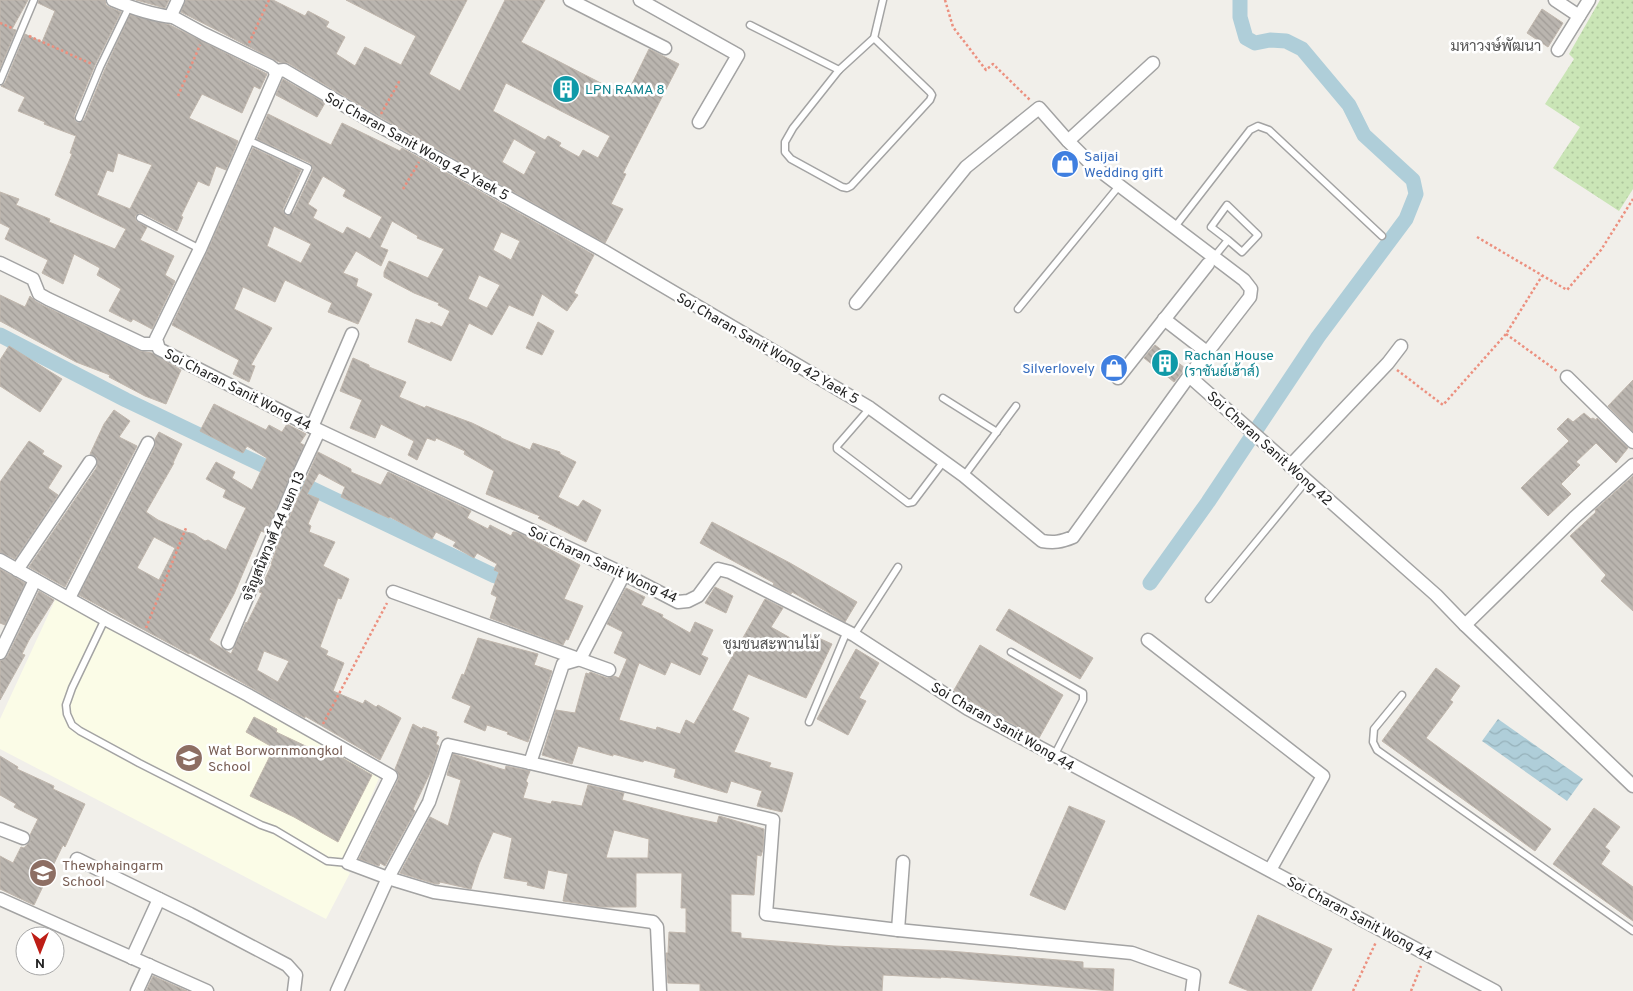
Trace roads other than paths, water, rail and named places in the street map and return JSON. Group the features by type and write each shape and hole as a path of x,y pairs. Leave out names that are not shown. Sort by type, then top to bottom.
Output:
{"street":[{"path":"113,0 162,16 173,17 270,66 276,71"},
{"path":"173,17 172,13 178,0"},
{"path":"570,0 666,48"},
{"path":"640,0 738,55 699,122"},
{"path":"1555,0 1579,16"},
{"path":"1558,50 1589,0"},
{"path":"1068,141 1153,63"},
{"name":"Soi Charan Sanit Wong 42 Yaek 5","path":"276,71 284,70 425,152 602,250 870,408 964,476 1042,541 1062,542 1073,537 1189,376"},
{"name":"Soi Charan Sanit Wong 44","path":"276,71 275,79 200,249 156,339 156,344 159,348 316,429 624,574 678,602 688,602 698,596 718,569 730,572 850,633 968,709 1495,991"},
{"path":"856,303 966,167 1039,108 1091,164 1174,228 1211,261 1244,280 1251,288 1250,297 1189,376"},
{"path":"1118,378 1211,261"},
{"path":"0,263 33,279 39,294 48,300 143,344 156,344"},
{"path":"1164,319 1208,353"},
{"name":"จริญสนิทวงศ์ 44 แยก 13","path":"228,643 297,479 352,334"},
{"path":"1290,466 1388,363 1401,346"},
{"name":"Soi Charan Sanit Wong 42","path":"1189,376 1436,595 1633,786"},
{"path":"1566,377 1633,442"},
{"path":"69,598 148,443"},
{"path":"17,570 90,462"},
{"path":"1465,625 1574,518 1633,465"},
{"path":"0,560 105,619 248,695 391,776 348,864 434,892 653,922 657,927 660,991"},
{"path":"530,762 563,664 580,659 624,574"},
{"path":"0,653 35,580"},
{"path":"393,592 609,670"},
{"path":"1148,640 1323,776 1270,870"},
{"path":"337,991 388,878 429,802 448,745 530,762 773,820 766,914 898,930 1132,953 1194,975 1192,991"},
{"path":"0,828 23,838"},
{"path":"77,859 287,965 296,975 294,991"},
{"path":"898,930 903,862"},
{"path":"0,899 207,991"},
{"path":"132,958 159,899"},
{"path":"137,991 149,966"}],"lane":[{"path":"0,81 34,0"},
{"path":"874,38 932,95 930,100 851,186 847,188 790,159 785,152 784,142 839,70 874,38 883,0"},
{"path":"79,118 100,67 129,6"},
{"path":"750,25 839,70"},
{"path":"1174,228 1250,130 1258,126 1269,130 1382,236"},
{"path":"248,140 308,168 288,211"},
{"path":"1018,309 1119,186"},
{"path":"1226,205 1258,235 1242,252 1228,240 1211,227 1226,205"},
{"path":"140,218 200,249"},
{"path":"1211,261 1228,240"},
{"path":"943,398 997,432"},
{"path":"964,476 1016,406"},
{"path":"870,408 837,446 837,449 908,503 913,502 944,461"},
{"path":"1209,599 1307,480"},
{"path":"809,722 850,633 898,567"},
{"path":"105,619 72,688 66,705 67,714 72,725 139,763 261,825 275,830 326,861 348,864"},
{"path":"1011,652 1083,693 1084,700 1054,756"},
{"path":"1402,695 1374,729 1373,742 1377,750 1633,931"}],"water":[{"path":"1498,719 1583,779 1567,801 1482,741"}],"waterway":[{"path":"1150,583 1208,502 1318,337 1406,219 1416,194 1413,180 1364,135 1349,105 1302,49 1286,41 1270,40 1255,43 1246,38 1240,17 1240,0"},
{"path":"0,335 126,400 495,576"}],"place":[{"name":"LPN RAMA 8","path":"566,89"},
{"name":"Saijai Wedding gift","path":"1065,164"},
{"name":"Rachan House (ราชันย์เฮ้าส์)","path":"1165,363"},
{"name":"Silverlovely","path":"1114,368"},
{"name":"Wat Borwornmongkol School","path":"189,758"},
{"name":"Thewphaingarm School","path":"43,873"}],"district":[{"name":"มหาวงษ์พัฒนา","path":"1496,46"},
{"name":"ชุมชนสะพานไม้","path":"771,644"}]}
